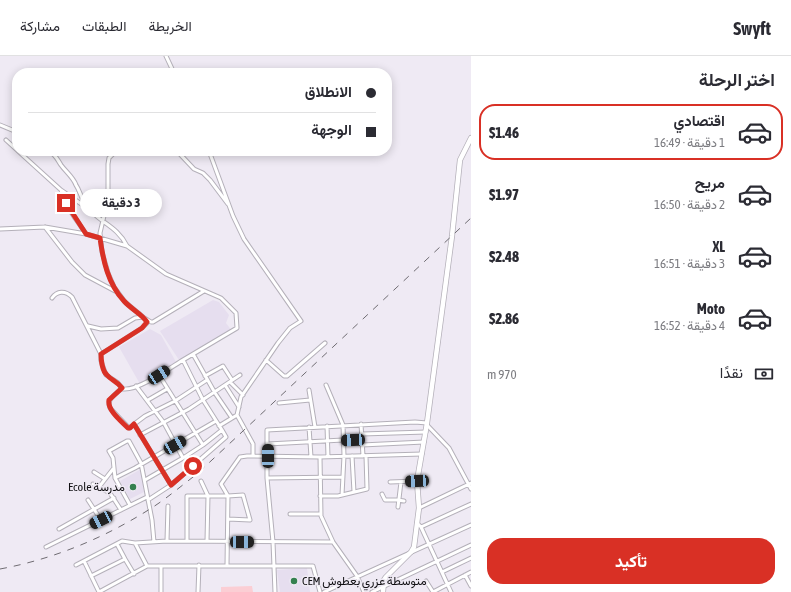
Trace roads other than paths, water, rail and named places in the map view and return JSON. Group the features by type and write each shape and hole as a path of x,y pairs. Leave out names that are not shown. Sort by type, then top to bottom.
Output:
{"street":[{"path":"166,56 172,68"},
{"path":"0,125 12,130"},
{"path":"383,592 384,580 386,577 411,552 414,547 419,508 417,481 426,432 455,215 460,160 471,138"},
{"path":"6,140 12,146"},
{"path":"23,156 61,190 90,210 123,237 127,246"},
{"path":"56,156 76,184 82,199 90,210"},
{"path":"111,156 108,164 108,199 100,238 108,273 116,292"},
{"path":"182,156 194,169 210,180 229,205"},
{"path":"211,156 229,205 244,239 301,321 290,328 278,343 243,395 237,415 253,444 253,456"},
{"path":"61,190 73,216 86,234"},
{"path":"45,227 72,262 86,275 105,284 116,292 142,318 147,321 156,321 204,291"},
{"path":"0,229 45,227 86,234 127,246 166,274 221,298 236,313 238,328 159,375 126,390 106,375 101,362 101,354 88,326 69,294 60,292 52,298"},
{"path":"88,326 101,329 118,328 135,318 142,318"},
{"path":"101,354 142,328 147,321"},
{"path":"266,360 284,376 287,376 325,343"},
{"path":"193,354 207,380 232,418"},
{"path":"46,547 130,505 148,498 171,485 226,436 203,400 183,360"},
{"path":"205,376 223,366 231,381 243,395"},
{"path":"140,435 164,423 215,393 240,374"},
{"path":"159,375 204,445"},
{"path":"122,388 109,400 108,404 128,428 130,428 150,413 175,401 197,388 207,380"},
{"path":"225,385 239,407"},
{"path":"326,385 343,425 344,456 342,495"},
{"path":"136,386 164,423 183,458"},
{"path":"148,400 167,389"},
{"path":"309,390 315,427"},
{"path":"279,403 310,400"},
{"path":"219,426 237,415"},
{"path":"115,478 216,421"},
{"path":"275,592 274,542 267,478 268,430 361,424 416,422 427,424 449,448 470,484 471,489"},
{"path":"134,424 171,485"},
{"path":"320,496 338,496 367,489 361,424"},
{"path":"327,426 328,457"},
{"path":"309,427 311,457"},
{"path":"145,480 204,445 222,430"},
{"path":"362,434 426,432"},
{"path":"268,444 362,439"},
{"path":"130,505 115,478 113,458 110,450 127,441 130,441 141,464 152,520 154,542"},
{"path":"362,445 424,442"},
{"path":"227,565 228,496 221,484 240,457 328,457 422,454"},
{"path":"352,456 354,492"},
{"path":"320,457 321,514 334,542 357,576 364,592"},
{"path":"99,487 113,469"},
{"path":"94,472 105,479"},
{"path":"267,478 343,477"},
{"path":"390,482 417,481"},
{"path":"201,482 208,496 207,541"},
{"path":"398,507 401,482"},
{"path":"93,484 110,493 121,510"},
{"path":"419,508 470,484"},
{"path":"382,494 385,500 404,501"},
{"path":"187,541 187,496 243,495 250,520 228,519"},
{"path":"59,529 114,498"},
{"path":"88,500 101,520"},
{"path":"421,527 471,504"},
{"path":"167,541 168,506"},
{"path":"290,514 321,514"},
{"path":"417,523 421,527 451,592"},
{"path":"324,592 471,525"},
{"path":"76,565 122,541 334,542"},
{"path":"135,542 147,566"},
{"path":"117,544 134,574"},
{"path":"372,592 384,585 471,546"},
{"path":"442,572 471,558"},
{"path":"91,576 125,559"},
{"path":"84,561 99,592 147,566 227,565 313,566 320,592"},
{"path":"198,592 199,565"},
{"path":"161,566 161,592"},
{"path":"426,581 433,592 471,572"},
{"path":"465,575 471,586"}],"railway":[{"path":"0,569 20,565 59,553 97,538 133,519 168,497 197,474 471,218"}],"place":[{"name":"Ecole مدرسة","path":"133,487"},
{"name":"CEM متوسطة عزري بعطوش","path":"294,581"}]}
